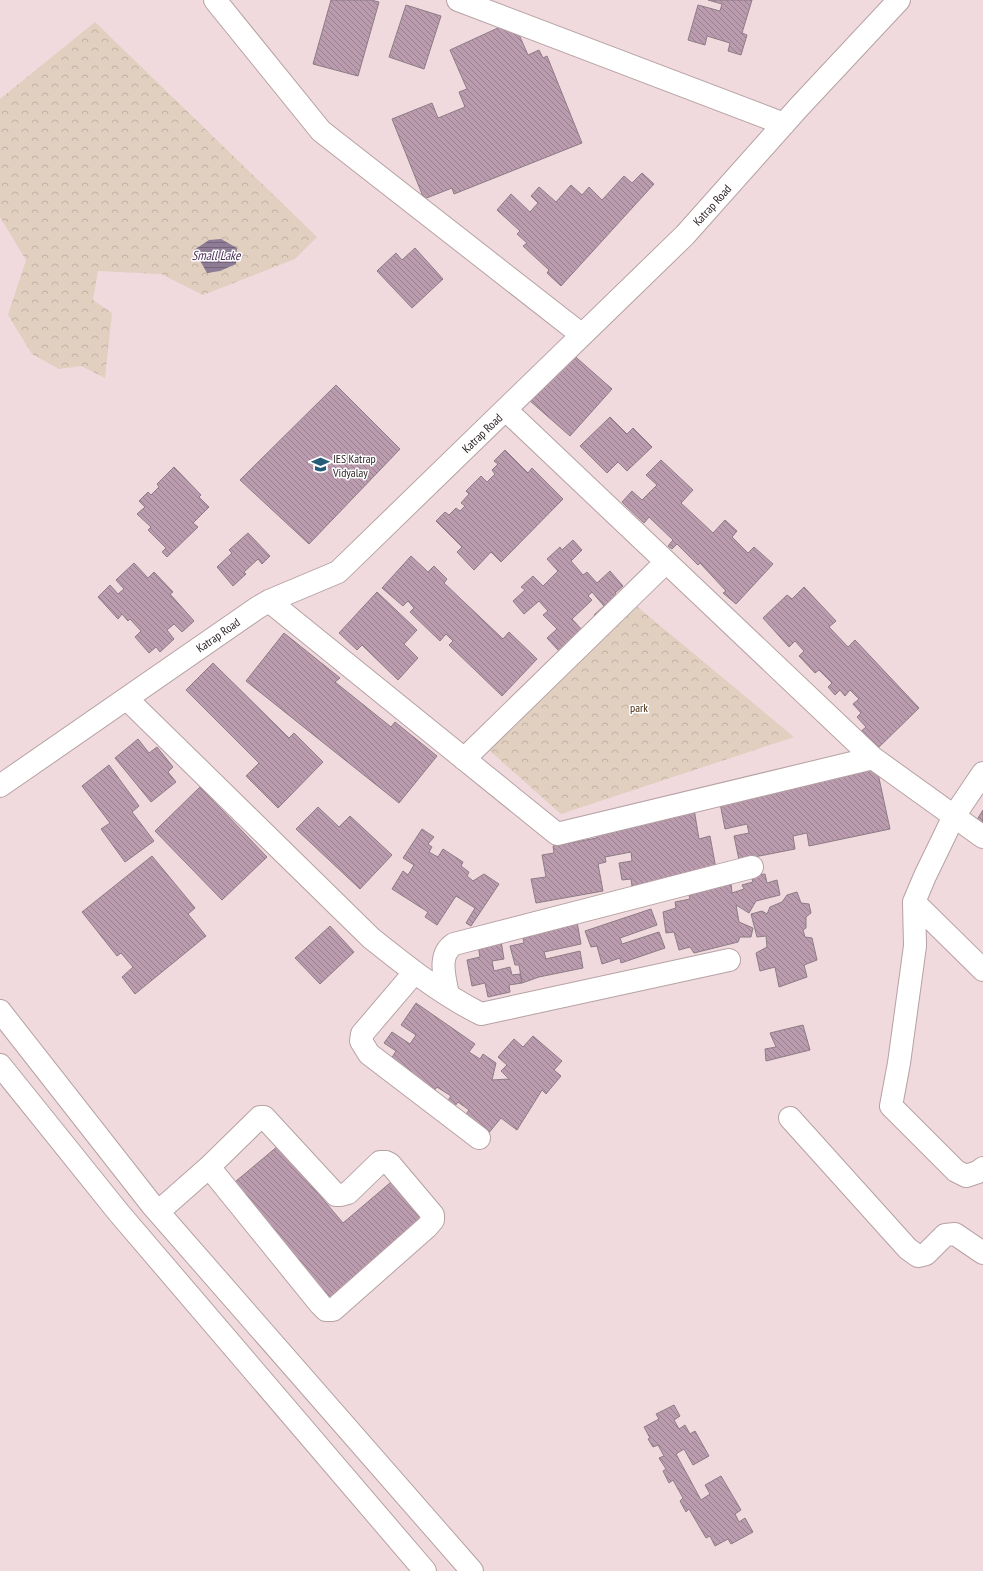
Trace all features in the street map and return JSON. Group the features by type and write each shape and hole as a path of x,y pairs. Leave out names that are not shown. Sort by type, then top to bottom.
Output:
{"street":[{"path":"215,0 321,131 582,335"},
{"path":"458,0 784,124"},
{"name":"Katrap Road","path":"0,786 269,601 338,572 686,235 784,124 899,0"},
{"path":"506,410 873,758 983,837"},
{"path":"464,759 666,562"},
{"path":"269,601 557,834 873,758"},
{"path":"127,699 371,938 414,973 481,1014 729,960"},
{"path":"983,773 954,816 914,902 915,946 899,1063 891,1106 956,1171 966,1176 978,1172 983,1168"},
{"path":"448,995 443,960 449,947 454,944 752,867"},
{"path":"914,902 983,970"},
{"path":"414,973 362,1034 361,1041 369,1054 478,1138"},
{"path":"0,1011 155,1209 472,1571"},
{"path":"0,1065 129,1224 425,1571"},
{"path":"129,1224 155,1209 209,1167 260,1117 264,1117 336,1195 341,1196 348,1193 380,1162 386,1162 390,1164 433,1215 433,1220 333,1310 326,1310 209,1167"},
{"path":"790,1118 908,1249 918,1256 926,1254 945,1235 956,1234 983,1253"}],"green space":[{"path":"95,22 317,237 295,259 203,295 161,274 98,271 93,300 112,313 105,378 81,366 59,369 32,354 8,315 26,260 0,217 0,99"},
{"name":"park","path":"634,604 794,737 561,814 489,750"}],"water":[{"name":"Small Lake","path":"221,239 237,248 236,264 220,271 207,273 194,250 209,240"}],"building":[{"path":"331,0 371,0 379,2 358,76 313,64"},
{"path":"708,0 752,0 742,33 747,35 741,55 728,51 730,43 707,36 705,45 688,40 698,5 720,11 722,4"},
{"path":"406,5 441,16 424,69 389,57"},
{"path":"513,21 528,55 539,50 543,58 547,56 582,143 454,194 452,188 424,199 392,119 432,103 438,118 465,107 459,92 467,89 450,50"},
{"path":"642,173 654,184 561,286 547,273 549,270 523,246 527,243 517,234 520,231 497,210 511,194 530,212 538,203 531,196 539,187 556,202 571,185 582,195 589,187 602,200 624,176 632,183"},
{"path":"415,248 443,279 412,308 377,271 396,253 402,260"},
{"path":"570,352 612,389 570,436 529,400"},
{"name":"IES Katrap Vidyalay","path":"336,385 400,449 309,544 240,480"},
{"path":"610,417 627,434 633,428 652,447 627,471 618,462 607,473 580,446"},
{"path":"505,450 528,473 532,468 563,499 501,562 491,552 474,570 457,552 462,547 436,521 445,512 449,515 456,508 460,511 465,506 461,503 469,494 466,491 481,476 487,482 495,474 492,470 498,464 494,461"},
{"path":"661,460 693,490 681,503 713,533 725,520 737,531 732,537 748,553 754,547 773,564 736,604 723,593 726,591 700,563 698,565 677,544 672,549 668,546 673,540 649,517 644,523 622,502 632,491 642,500 657,485 646,475"},
{"path":"174,467 201,495 199,497 209,507 193,523 198,527 167,557 162,552 166,548 148,530 151,527 137,514 145,507 139,501 148,492 151,495 159,487 157,484"},
{"path":"248,533 270,556 262,564 258,559 244,572 246,574 233,586 217,567 232,553 229,550"},
{"path":"573,540 582,550 571,561 583,575 587,572 597,583 610,571 623,586 615,593 619,597 596,618 594,615 604,606 592,592 588,596 592,600 572,619 582,630 559,651 547,638 557,629 543,615 548,611 539,601 524,614 513,601 525,590 521,587 533,576 543,586 558,571 547,559 560,547 562,550"},
{"path":"411,556 428,572 434,566 447,579 444,583 503,639 509,632 537,659 502,696 449,645 453,641 446,634 440,641 410,612 414,608 408,601 403,606 382,588"},
{"path":"134,563 148,578 154,572 173,592 170,594 194,621 182,632 174,624 167,630 174,639 160,652 156,647 149,653 135,637 141,631 130,619 128,621 122,614 118,619 98,597 110,585 118,594 124,589 116,580"},
{"path":"804,587 836,621 829,627 848,647 855,640 919,708 875,751 858,734 866,727 857,717 861,713 853,704 859,699 850,690 845,696 840,690 835,695 828,687 832,683 819,670 815,673 799,656 804,651 795,641 789,647 763,618 787,595 792,599"},
{"path":"377,592 417,630 404,644 418,658 398,680 362,645 357,650 339,633"},
{"path":"284,633 340,678 335,682 391,727 395,722 437,756 399,803 246,681"},
{"path":"213,663 289,738 294,733 323,762 278,808 246,776 259,763 186,690"},
{"path":"138,739 149,753 157,747 173,767 168,772 176,782 151,802 115,758"},
{"path":"109,765 139,806 132,812 154,841 125,862 101,829 110,823 82,786"},
{"path":"877,769 890,829 809,846 807,833 793,836 795,849 739,860 734,836 749,833 747,824 725,829 720,803"},
{"path":"200,787 267,857 222,900 155,831"},
{"path":"318,807 339,827 350,816 392,855 360,889 296,829"},
{"path":"694,809 699,839 710,836 716,869 632,886 631,879 622,880 619,863 632,861 631,852 605,857 606,862 598,864 603,891 536,903 531,879 546,877 542,855 554,853 553,846 597,838 596,835 669,819 668,814"},
{"path":"983,810 983,829 975,823"},
{"path":"422,829 434,837 428,844 432,847 429,852 438,857 443,849 463,862 461,866 469,872 467,876 473,881 484,874 499,884 471,926 466,923 475,908 456,896 437,925 425,917 428,912 392,889 403,871 408,875 414,865 403,858"},
{"path":"152,856 195,908 188,914 206,936 135,994 122,977 133,967 121,953 117,956 82,912"},
{"path":"765,874 767,883 777,880 780,895 756,901 749,913 736,905 739,922 753,928 751,937 740,937 738,942 694,953 690,947 679,950 674,932 666,933 663,912 676,908 675,902 690,899 689,895 731,883 732,893 744,889 742,885 753,882 751,876"},
{"path":"797,892 801,903 809,904 811,913 806,917 806,928 803,930 805,937 812,938 817,960 804,965 807,977 779,987 775,967 760,971 756,953 767,947 766,936 757,937 751,914 762,911 767,914 770,907 782,902 787,895"},
{"path":"651,909 657,925 620,938 622,944 659,932 665,948 621,963 620,958 602,964 597,946 591,947 585,931"},
{"path":"577,922 581,944 544,952 546,959 580,951 583,968 539,977 522,983 519,965 515,965 510,946 524,943 523,938 532,936 531,932"},
{"path":"330,926 354,952 320,984 295,958"},
{"path":"500,935 504,959 492,961 494,971 510,967 512,975 520,974 522,983 509,985 510,992 488,997 485,983 472,986 467,960 480,957 477,940"},
{"path":"416,1003 475,1044 469,1052 480,1059 483,1054 496,1063 492,1080 509,1079 501,1071 507,1065 498,1057 514,1039 523,1047 533,1036 562,1061 554,1070 561,1076 546,1094 542,1090 517,1130 501,1118 487,1135 463,1119 469,1110 458,1102 452,1110 445,1105 451,1096 437,1087 429,1097 391,1059 396,1051 384,1043 392,1032 410,1044 416,1035 401,1025"},
{"path":"803,1025 810,1050 766,1061 765,1049 776,1047 770,1033"},
{"path":"278,1146 343,1223 397,1177 429,1216 326,1302 229,1187"},
{"path":"674,1405 680,1416 674,1420 679,1429 685,1425 690,1434 695,1431 709,1456 693,1465 684,1449 676,1454 701,1500 710,1494 705,1485 721,1476 741,1510 735,1514 739,1522 745,1518 753,1532 731,1544 728,1539 715,1546 710,1536 706,1538 689,1509 686,1512 680,1501 683,1498 673,1480 669,1483 663,1471 666,1469 659,1458 664,1456 658,1445 653,1447 648,1439 650,1438 644,1427 659,1419 656,1414"}],"place":[{"name":"IES Katrap Vidyalay","path":"320,465"}]}
